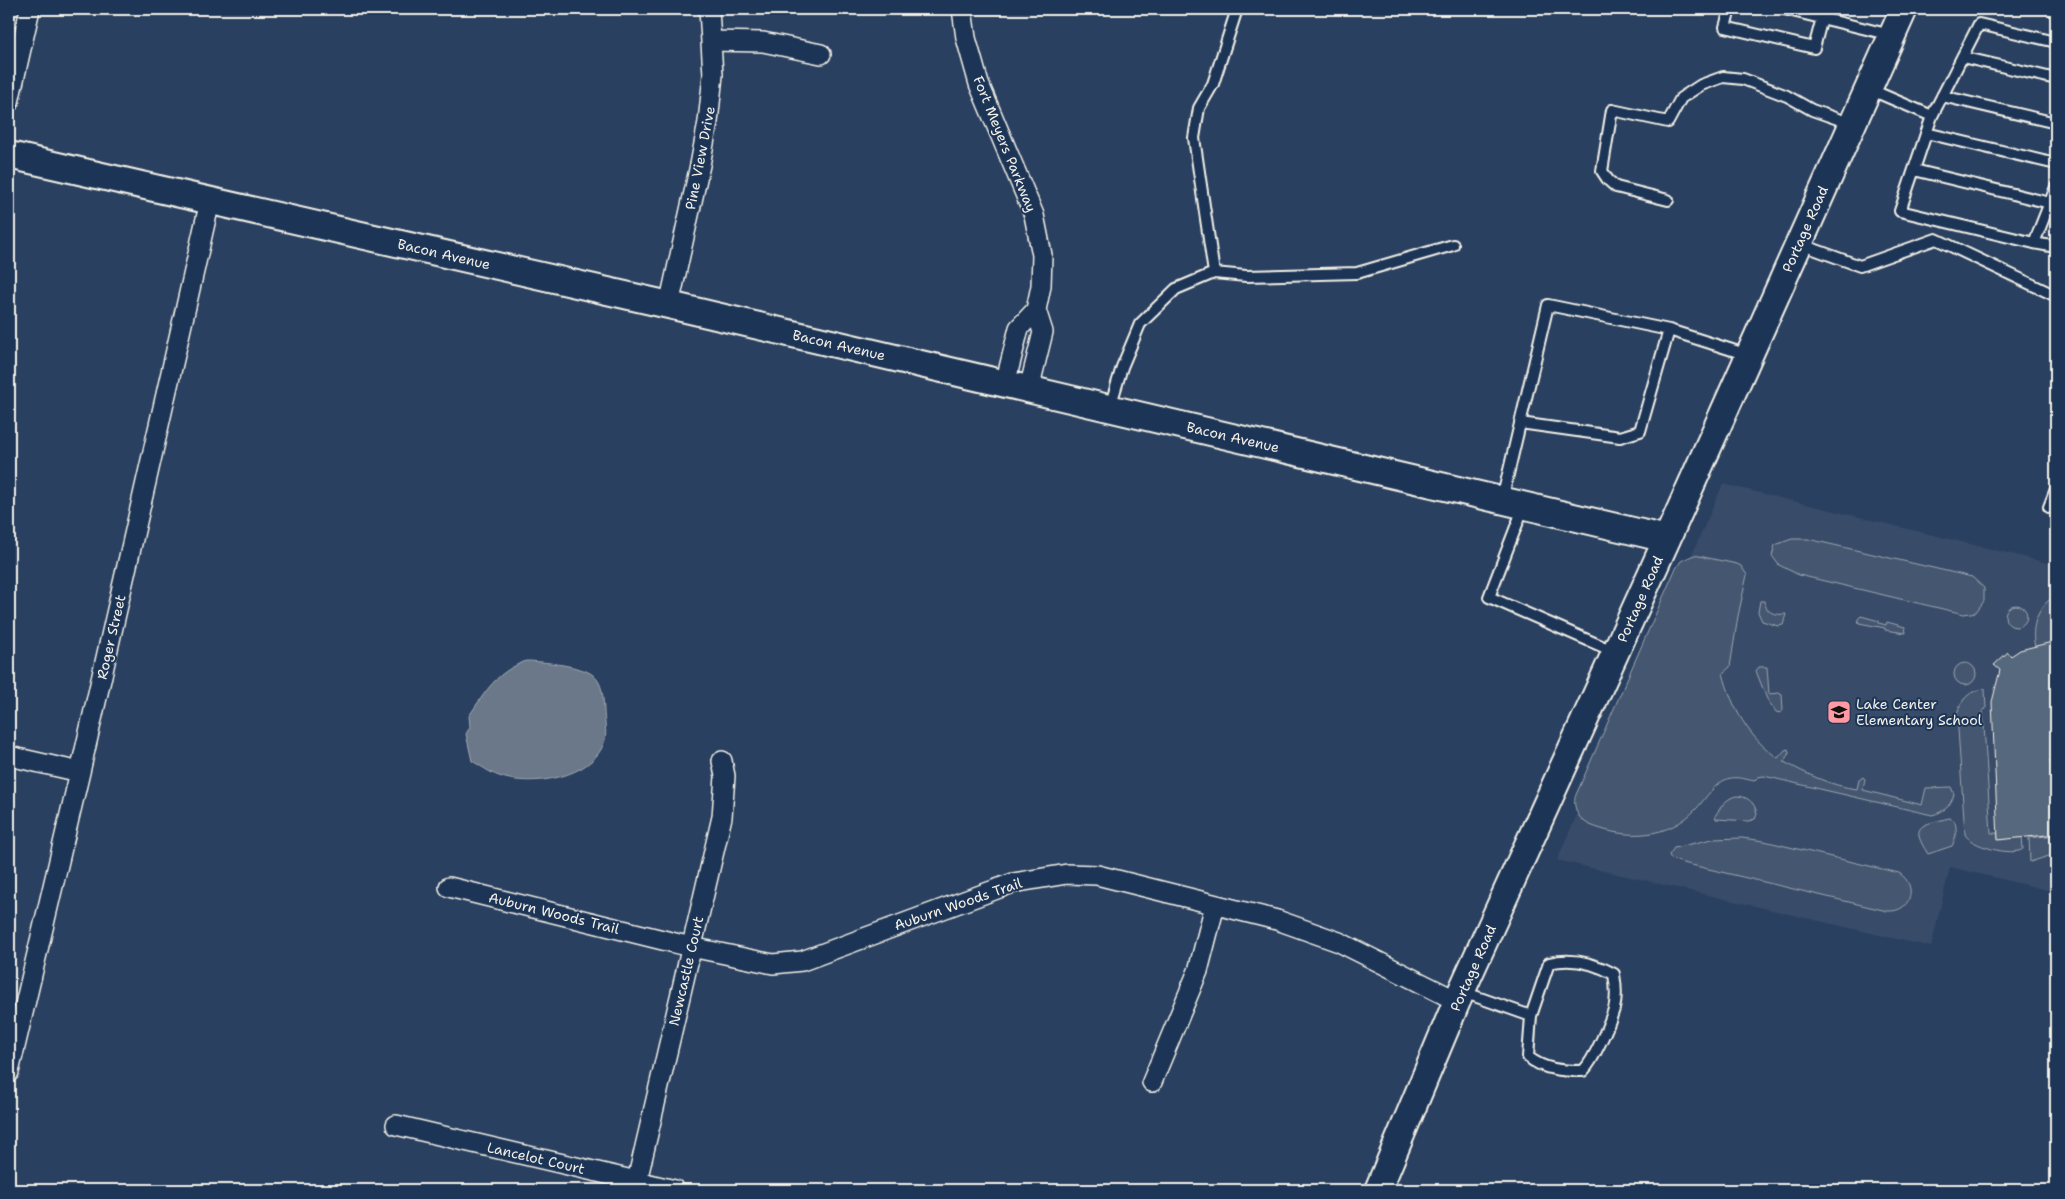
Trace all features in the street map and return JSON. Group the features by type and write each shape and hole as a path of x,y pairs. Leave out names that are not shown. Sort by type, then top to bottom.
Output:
{"street":[{"path":"9,102 30,9"},
{"name":"Pine View Drive","path":"669,305 708,122 714,74 709,9"},
{"name":"Fort Meyers Parkway","path":"962,9 966,38 979,84 1034,215 1042,255 1041,286 1036,310 1019,328 1017,386"},
{"name":"Portage Road","path":"1378,1190 1460,996 1904,9"},
{"path":"711,41 763,42 822,54"},
{"name":"Bacon Avenue","path":"9,155 669,305 1667,539"},
{"name":"Roger Street","path":"9,1072 80,772 210,201"},
{"path":"9,756 80,772"},
{"name":"Newcastle Court","path":"637,1181 722,818 725,776 722,761"},
{"name":"Auburn Woods Trail","path":"449,887 691,947 773,964 802,961 1014,883 1067,874 1097,876 1277,920 1339,942 1460,996"},
{"path":"1152,1082 1198,970 1215,905"},
{"name":"Lancelot Court","path":"396,1125 675,1190"}],"lane":[{"path":"1214,274 1194,138 1199,108 1214,84 1237,9"},
{"path":"1730,9 1725,27 1814,48 1822,18"},
{"path":"1784,9 1892,35"},
{"path":"2056,42 1979,24 1932,116 1900,211 2056,247"},
{"path":"1962,57 2056,79"},
{"path":"1668,200 1616,186 1602,171 1612,110 1668,122 1681,98 1701,85 1723,77 1743,79 1787,96 1812,110 1852,124"},
{"path":"1868,89 1932,116"},
{"path":"1942,96 2056,122"},
{"path":"1926,133 2056,164"},
{"path":"1914,170 2050,203"},
{"path":"2034,243 2056,187"},
{"path":"1799,243 1860,266 1936,239 2056,296"},
{"path":"1110,408 1122,367 1140,324 1176,289 1214,274 1246,276 1357,273 1453,245"},
{"path":"1616,652 1489,597 1514,503 1520,423 1548,305 1669,330 1749,356"},
{"path":"1520,423 1620,437 1640,431 1669,330"},
{"path":"2056,489 2049,507 2056,509"},
{"path":"1564,959 1585,962 1614,974 1616,991 1614,1009 1590,1064 1583,1071 1560,1070 1538,1065 1528,1057 1531,1016 1549,963 1564,959"},
{"path":"1460,996 1531,1016"}],"shaded area":[{"name":"Lake Center Elementary School","path":"1723,484 2056,565 2056,892 1950,867 1931,947 1557,860"},
{"path":"1792,539 1808,539 1972,577 1984,588 1984,601 1976,612 1964,614 1799,575 1779,565 1772,556 1775,545"},
{"path":"1694,555 1737,564 1741,566 1747,575 1730,667 1723,673 1736,710 1758,741 1778,758 1788,749 1789,753 1784,762 1810,775 1838,785 1857,789 1859,780 1863,777 1865,779 1863,790 1922,805 1926,788 1951,787 1954,794 1946,808 1932,815 1764,776 1758,777 1754,781 1734,778 1722,781 1686,818 1674,826 1661,831 1647,834 1618,833 1590,825 1580,817 1576,810 1575,797 1675,570 1681,561"},
{"path":"2056,595 2056,645 2035,647 2034,632 2037,617 2044,605"},
{"path":"1760,601 1764,601 1767,609 1772,613 1786,614 1783,625 1778,626 1762,621 1758,612"},
{"path":"2016,605 2024,608 2027,616 2024,624 2016,627 2008,624 2005,616 2008,608"},
{"path":"1861,616 1886,625 1887,622 1905,627 1906,633 1859,623 1858,619"},
{"path":"526,661 551,663 588,672 599,682 602,691 606,729 605,740 599,753 589,763 560,777 527,781 512,779 496,775 472,761 466,734 470,727 469,716 499,677 516,665"},
{"path":"1965,663 1973,666 1976,674 1973,682 1965,685 1957,682 1954,674 1957,666"},
{"path":"1759,667 1767,667 1769,694 1779,693 1782,695 1783,710 1781,713 1776,712 1767,699 1756,671"},
{"path":"1985,689 1986,709 1983,710 1991,833 1997,833 1998,839 2022,837 2023,849 2018,851 2001,851 1982,846 1974,843 1965,834 1957,714 1967,696 1975,691"},
{"path":"1736,796 1744,797 1752,803 1757,814 1755,819 1749,821 1716,819 1715,816 1724,804"},
{"path":"1949,818 1954,820 1956,826 1952,846 1928,854 1919,837 1921,827"},
{"path":"2056,835 2056,852 2030,862 2029,838"},
{"path":"1742,838 1764,841 1899,873 1909,885 1910,898 1902,908 1887,911 1683,863 1671,859 1669,855 1674,848 1712,839"}],"building":[{"path":"2056,641 2056,761 2050,760 2056,834 1998,840 1992,702 2000,670 1994,665 2008,652 2011,656 2020,650"}],"place":[{"name":"Lake Center Elementary School","path":"1839,712"}]}
